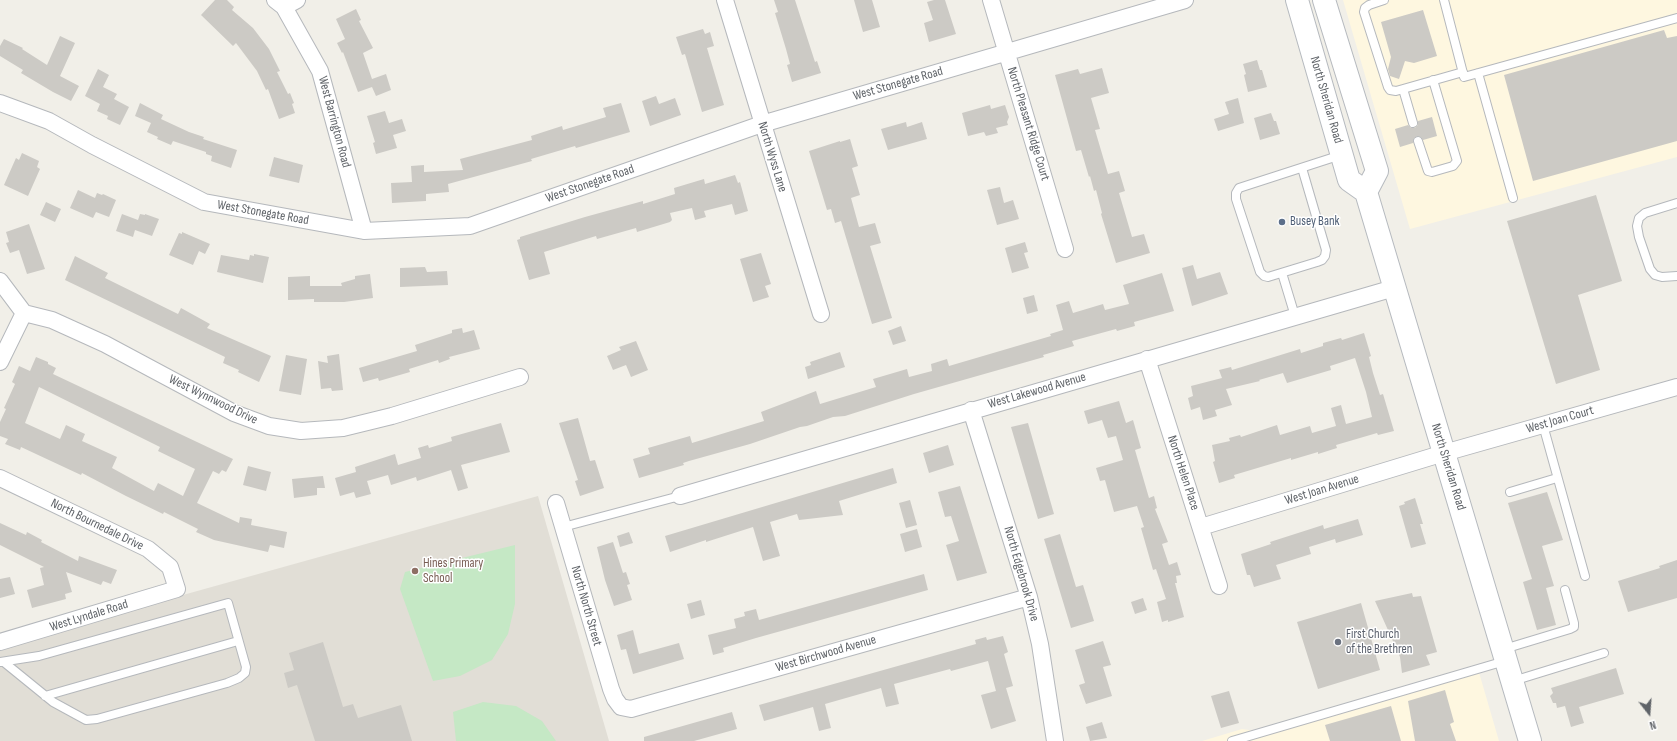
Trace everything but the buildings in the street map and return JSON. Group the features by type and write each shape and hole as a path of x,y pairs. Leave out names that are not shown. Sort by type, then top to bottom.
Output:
{"main road":[{"name":"North Sheridan Road","path":"1297,0 1349,180 1366,192 1530,741"},
{"path":"1305,0 1305,28"},
{"name":"North Sheridan Road","path":"1324,0 1377,171 1366,192"}],"street":[{"name":"North Wyss Lane","path":"725,0 821,314"},
{"name":"North Pleasant Ridge Court","path":"991,0 1065,249"},
{"name":"West Stonegate Road","path":"0,103 50,121 92,145 204,202 364,231 470,226 762,124 1185,0"},
{"name":"West Barrington Road","path":"285,2 320,71 364,231"},
{"path":"0,281 24,313 0,362"},
{"name":"West Lakewood Avenue","path":"680,496 1394,288"},
{"name":"West Wynnwood Drive","path":"24,313 52,320 105,344 234,413 269,426 301,431 343,428 371,422 520,377"},
{"name":"North Helen Place","path":"1147,359 1219,586"},
{"name":"West Joan Court","path":"1444,453 1677,387"},
{"name":"North Edgebrook Drive","path":"971,410 1029,596 1040,644 1055,741"},
{"name":"West Joan Avenue","path":"1200,527 1444,453"},
{"name":"North Bournedale Drive","path":"0,478 148,549 170,567 177,589"},
{"name":"North North Street","path":"556,503 611,688 615,699 622,707"},
{"name":"West Lyndale Road","path":"0,642 177,589"},
{"name":"West Birchwood Avenue","path":"622,707 631,708 645,705 1029,596"}],"lane":[{"path":"1384,0 1369,5 1365,8 1364,12 1390,90 1403,89 1463,72"},
{"path":"1444,0 1464,77 1677,18"},
{"path":"1478,73 1513,198"},
{"path":"1418,141 1428,171 1432,172 1453,166 1457,161 1433,80"},
{"path":"1403,89 1413,123"},
{"path":"1302,168 1326,250 1325,256 1322,260 1268,277 1264,276 1260,272 1236,199 1236,193 1239,188 1342,155"},
{"path":"1677,203 1645,213 1639,218 1637,226 1639,237 1650,269 1655,275 1677,276"},
{"path":"1282,273 1295,316"},
{"path":"1543,425 1585,576"},
{"path":"1510,492 1557,478"},
{"path":"563,527 680,496"},
{"path":"1232,741 1505,655 1570,630 1574,627 1574,623 1564,590"},
{"path":"228,603 246,667 245,673 239,678 228,683 97,720 86,720 73,714 45,696 2,663 39,656 228,603"},
{"path":"45,696 238,641"},
{"path":"1512,682 1604,653"}],"shaded area":[{"path":"1343,0 1677,0 1677,157 1410,229"},
{"name":"Hines Primary School","path":"538,496 609,741 0,741 0,646"},
{"path":"1478,669 1499,741 1202,741 1242,729 1264,732"}],"green space":[{"path":"515,545 515,604 508,634 492,660 460,676 433,681 400,589 405,572"},
{"path":"483,702 516,706 542,721 556,741 456,741 453,712"}],"place":[{"name":"Busey Bank","path":"1282,222"},
{"name":"Hines Primary School","path":"415,571"},
{"name":"First Church of the Brethren","path":"1338,642"}]}
